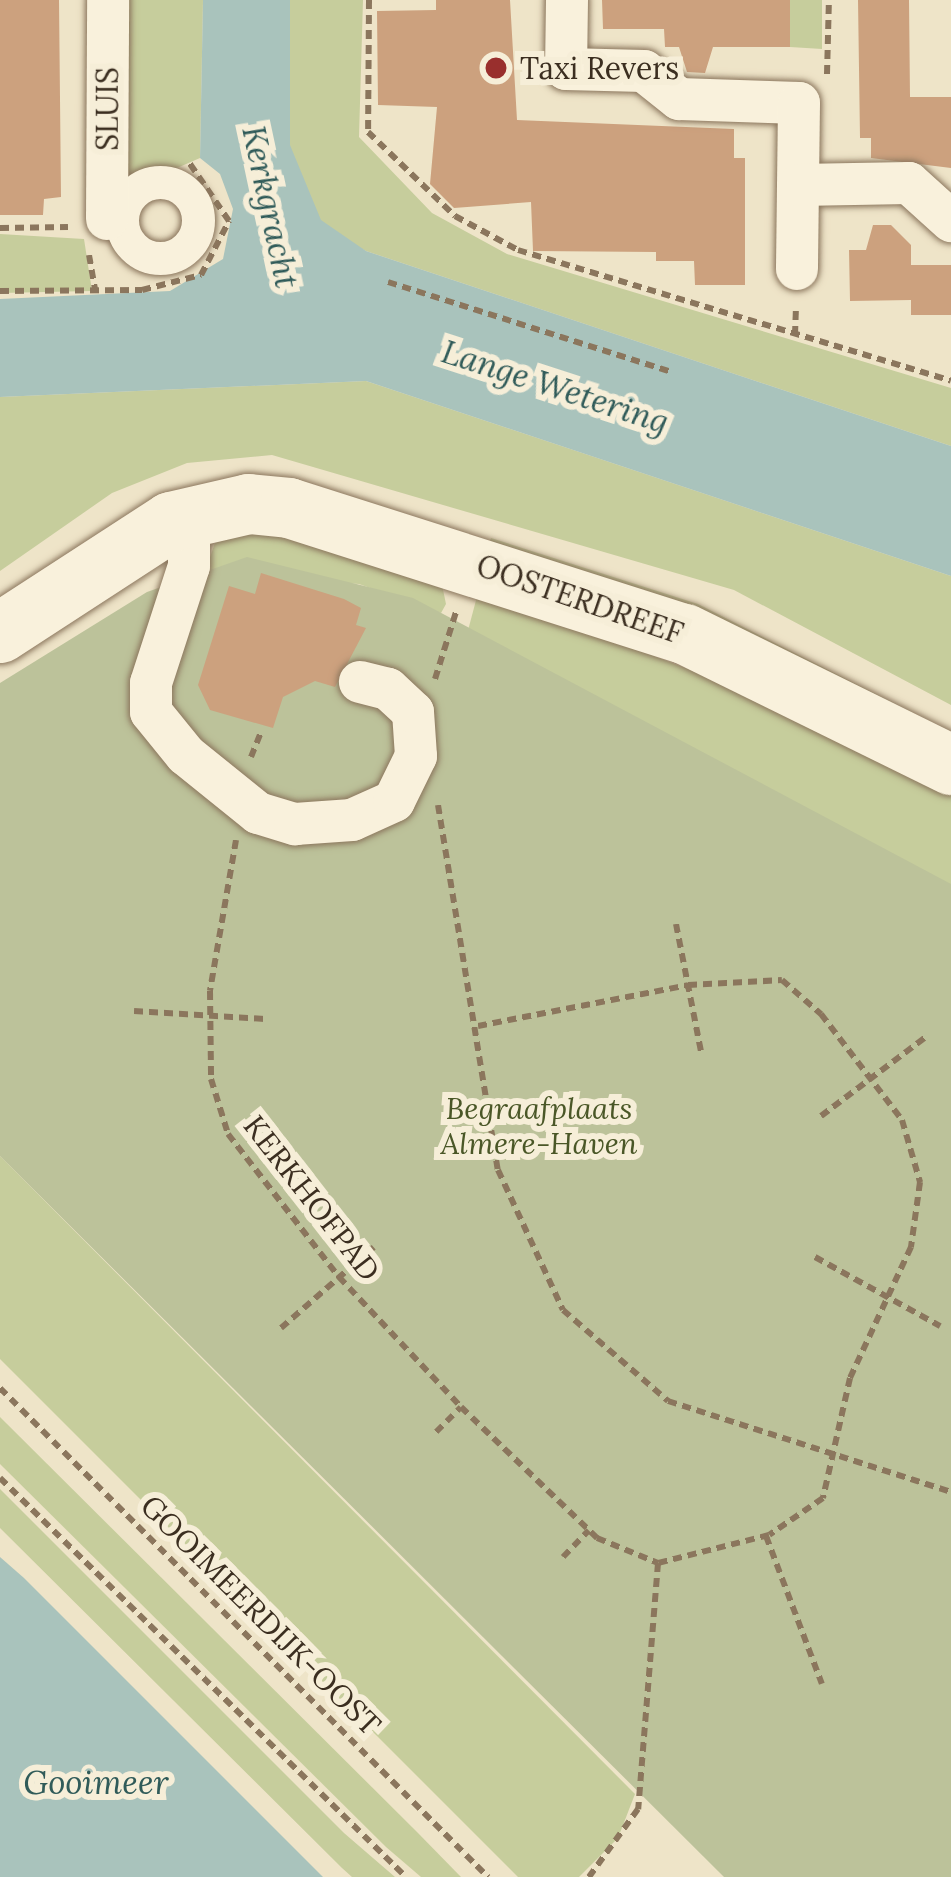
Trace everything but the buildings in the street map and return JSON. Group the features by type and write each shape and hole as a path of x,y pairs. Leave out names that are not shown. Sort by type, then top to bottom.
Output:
{"main road":[{"name":"OOSTERDREEF","path":"0,633 189,518 249,504 289,508 473,561 782,674 951,764"}],"street":[{"name":"SLUIS","path":"108,0 114,216"},
{"path":"567,0 566,69 644,71 679,99 799,103 797,269"},
{"path":"799,185 908,183 951,221"},
{"path":"189,518 189,566 152,712 241,804 295,824 352,820 394,801 412,778 413,712 388,689 360,682"}],"path":[{"path":"369,0 368,132 454,216 518,250 951,381"},
{"path":"799,103 827,74 829,0"},
{"path":"0,291 178,285 218,256 225,204 188,161"},
{"path":"0,228 114,216"},
{"path":"91,272 92,288"},
{"path":"388,282 672,372"},
{"path":"430,694 473,561"},
{"name":"KERKHOFPAD","path":"261,733 241,804 210,1016 211,1079 228,1134 339,1277 461,1407 589,1530 627,1556 658,1563"},
{"path":"435,794 478,1026 498,1170 562,1310 668,1401 882,1474 951,1492"},
{"path":"676,924 701,1052"},
{"path":"478,1026 688,985 782,980 902,1120 920,1181 911,1247 850,1378 836,1459 814,1510 766,1536 658,1563 644,1784 625,1839 589,1877"},
{"path":"134,1011 265,1019"},
{"path":"821,1116 927,1036"},
{"path":"281,1328 374,1247"},
{"path":"815,1257 940,1326"},
{"name":"GOOIMEERDIJK-OOST","path":"0,1388 488,1877"},
{"path":"436,1432 461,1407"},
{"path":"0,1478 406,1877"},
{"path":"563,1556 589,1530"},
{"path":"766,1536 822,1684"}],"green space":[{"path":"117,0 203,0 200,158 163,174 115,175"},
{"path":"282,0 363,0 359,137 432,213 507,254 951,388 951,446 366,251 313,223 290,164"},
{"path":"790,0 822,0 822,49 790,47"},
{"path":"0,234 84,239 92,291 0,293"},
{"path":"366,381 951,576 951,705 734,590 272,455 187,463 112,493 0,571 0,397"},
{"path":"267,525 441,580 446,604 441,613 359,584 205,572 218,534"},
{"path":"491,538 698,604 951,732 485,558"},
{"name":"Begraafplaats Almere-Haven","path":"247,557 413,598 951,884 951,1877 724,1877 0,1156 0,683 147,592"},
{"path":"479,589 766,699 951,792 951,1480 454,683"},
{"path":"0,1156 635,1794 618,1838 579,1877 518,1877 0,1359"},
{"path":"0,1417 461,1877 421,1877 386,1847 0,1464"},
{"path":"0,1489 344,1833 395,1877 352,1877 342,1868 0,1528"}],"water":[{"path":"203,0 290,0 290,145 321,220 366,251 951,446 951,576 366,381 0,397 0,299 170,291 223,259 233,209 220,174 200,158"},
{"name":"Gooimeer","path":"0,1557 24,1578 323,1877 0,1877"}],"place":[{"name":"Taxi Revers","path":"496,68"}],"water label":[{"name":"Kerkgracht","path":"270,207"},
{"name":"Lange Wetering","path":"555,387"}]}
